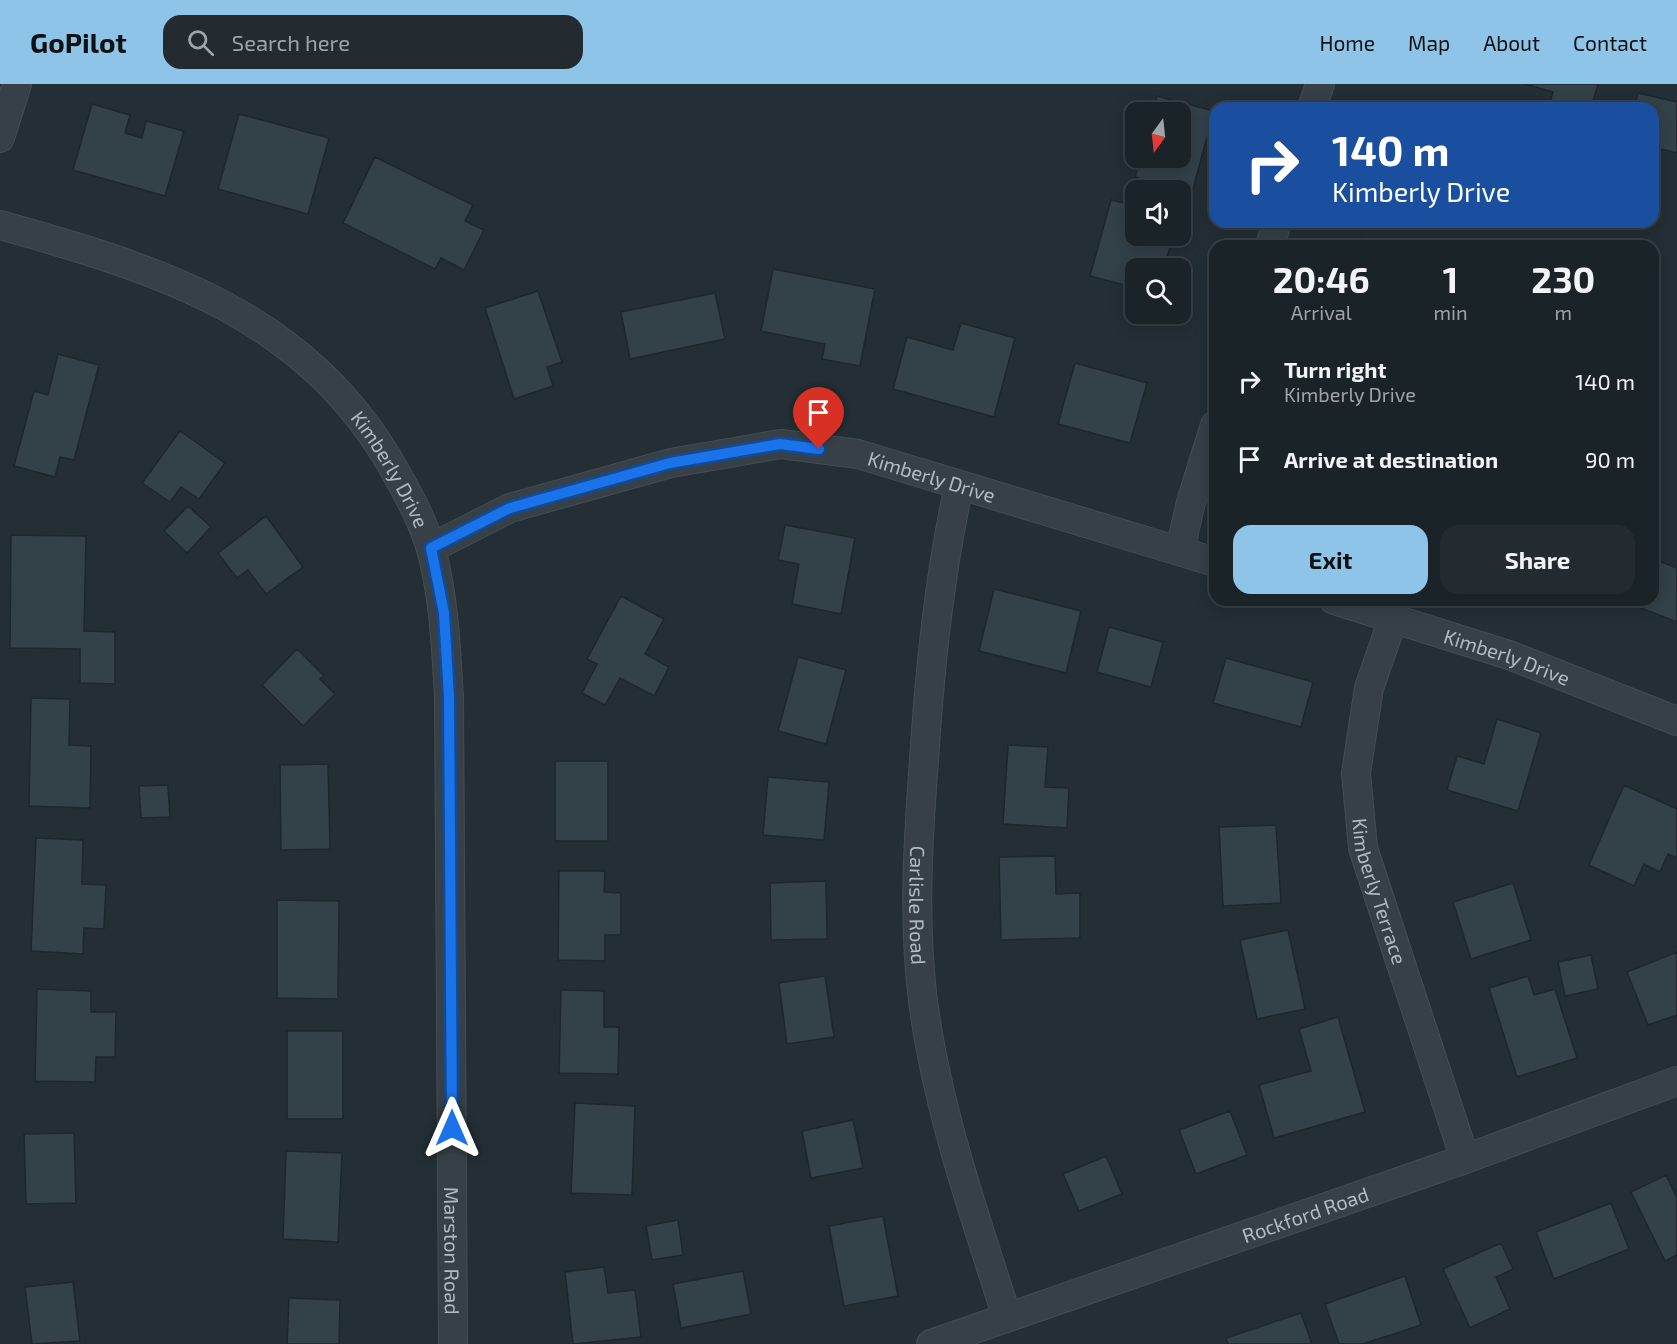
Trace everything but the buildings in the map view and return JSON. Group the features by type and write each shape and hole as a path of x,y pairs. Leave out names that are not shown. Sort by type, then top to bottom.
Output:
{"street":[{"path":"0,138 17,84"},
{"path":"1314,102 1320,84"},
{"name":"Kimberly Drive","path":"0,225 87,250 190,287 276,336 337,388 381,446 416,508 431,548 510,508 670,463 780,444 858,454 1209,560"},
{"path":"1180,550 1191,502 1209,444"},
{"name":"Carlisle Road","path":"959,486 946,544 931,658 916,866 923,1000 943,1104 1007,1317"},
{"name":"Marston Road","path":"431,548 444,613 449,697 453,1344"},
{"name":"Kimberly Drive","path":"1353,606 1509,655 1677,721"},
{"name":"Kimberly Terrace","path":"1393,619 1369,688 1356,772 1363,848 1465,1159"},
{"name":"Rockford Road","path":"931,1344 1465,1159 1677,1081"}],"route":[{"path":"452,1128 449,697 444,613 431,548 510,508 670,463 780,444 819,449"}]}
